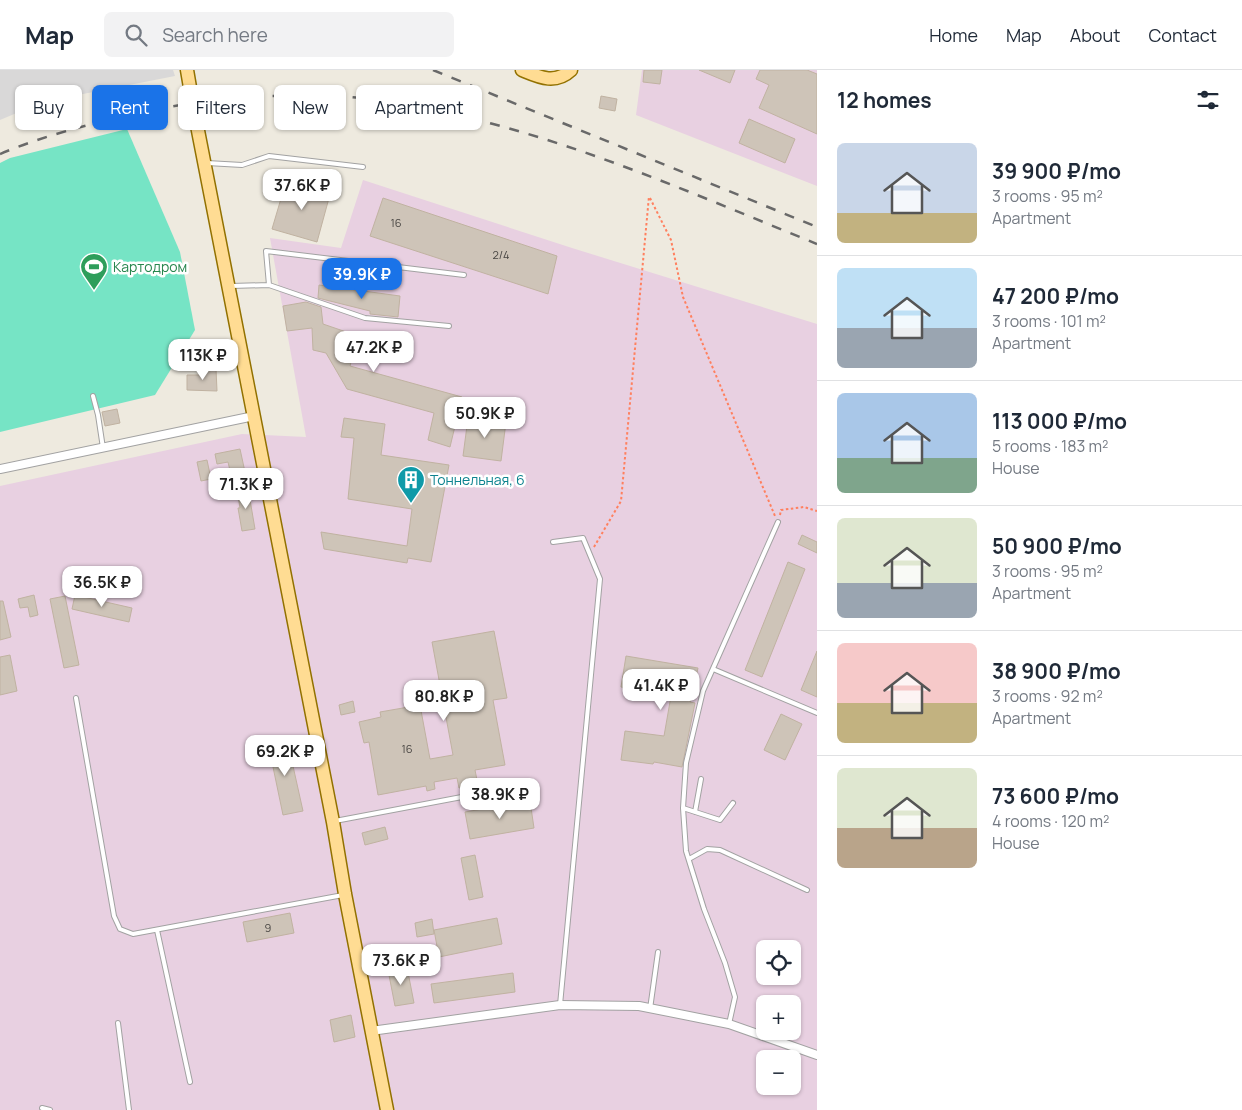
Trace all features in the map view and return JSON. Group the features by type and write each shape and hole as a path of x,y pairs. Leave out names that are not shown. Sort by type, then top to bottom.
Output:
{"main road":[{"path":"187,70 387,1110"},
{"path":"522,70 546,79 555,79 571,70"}],"street":[{"path":"0,469 254,416"},
{"path":"371,1031 560,1005 639,1006 730,1024 817,1056"}],"lane":[{"path":"204,163 242,165 268,156 363,168"},
{"path":"269,285 266,251 464,275"},
{"path":"229,286 269,285 365,318 449,326"},
{"path":"94,396 103,448"},
{"path":"730,1024 735,997 725,963 704,910 686,851 684,808 686,763 703,690 778,522"},
{"path":"553,542 583,538 600,579 560,1005"},
{"path":"713,669 817,713"},
{"path":"76,698 114,916 120,928 133,934 345,894"},
{"path":"695,812 701,779"},
{"path":"333,822 525,785"},
{"path":"684,808 720,820 733,803"},
{"path":"689,859 708,849 720,850 807,890"},
{"path":"157,930 190,1082"},
{"path":"650,1008 658,952"},
{"path":"118,1023 129,1110"},
{"path":"42,1108 50,1110"}],"path":[{"path":"590,554 621,501 649,196 671,240 683,297 778,522"},
{"path":"778,522 781,510 804,506 817,511"}],"shaded area":[{"path":"0,70 173,70 175,76 129,85 92,85 92,92 82,94 82,85 15,85 15,114 0,120"},
{"path":"642,70 817,70 817,186 636,115"},
{"path":"363,180 572,248 817,324 817,1110 0,1110 0,486 242,434 306,437 270,238 341,248"}],"green space":[{"name":"Картодром","path":"127,130 180,252 195,330 155,395 0,432 0,163 10,158"}],"building":[{"path":"644,70 662,70 660,84 643,82"},
{"path":"699,70 735,70 730,83"},
{"path":"760,70 807,70 817,74 817,134 759,108 769,85 756,79"},
{"path":"601,96 617,99 615,111 599,108"},
{"path":"749,119 795,139 785,163 739,143"},
{"path":"317,174 327,176 324,197 329,198 317,242 272,229 285,185 314,194"},
{"path":"383,198 557,256 548,294 370,236"},
{"path":"319,285 400,296 398,317 370,314 370,311 318,298"},
{"path":"306,302 321,307 323,324 358,336 350,366 462,397 450,447 428,440 434,413 347,389 326,353 313,350 312,328 287,331 283,306"},
{"path":"204,369 216,369 217,391 187,390 187,375 204,375"},
{"path":"117,409 120,423 105,426 102,412"},
{"name":"Тоннельная, 6","path":"344,418 385,424 381,455 449,465 431,562 408,558 407,563 324,549 321,532 407,546 412,509 348,499 354,438 341,437"},
{"path":"468,418 506,422 501,461 463,456"},
{"path":"240,449 245,472 231,475 228,462 217,464 215,454"},
{"path":"207,460 211,479 201,481 197,462"},
{"path":"248,488 255,529 242,531 237,490"},
{"path":"802,535 817,542 817,553 798,544"},
{"path":"788,562 805,569 762,677 745,670"},
{"path":"34,595 38,615 30,617 28,607 20,608 18,599"},
{"path":"75,595 132,608 129,622 72,609"},
{"path":"65,596 79,665 64,668 50,599"},
{"path":"0,601 3,601 11,637 0,640"},
{"path":"494,631 507,698 493,700 505,765 475,770 478,785 459,788 457,778 434,782 435,789 427,791 426,786 378,795 369,742 364,743 359,722 381,717 380,712 420,705 430,759 453,755 432,642"},
{"path":"817,651 817,697 801,690"},
{"path":"10,655 17,691 0,695 0,657"},
{"path":"626,656 698,668 690,702 695,703 682,767 654,762 653,764 621,760 625,731 664,736 671,696 621,687"},
{"path":"353,701 355,712 341,715 339,705"},
{"path":"781,714 802,724 785,760 764,750"},
{"path":"287,739 303,811 283,815 268,743"},
{"path":"530,801 534,828 470,839 465,812"},
{"path":"385,827 388,839 365,845 362,833"},
{"path":"475,855 483,897 469,900 461,858"},
{"path":"290,913 294,933 247,942 243,922"},
{"path":"497,918 502,944 439,957 434,930"},
{"path":"432,919 434,934 417,937 415,923"},
{"path":"407,967 414,1003 395,1006 388,970"},
{"path":"513,973 515,992 434,1003 431,984"},
{"path":"351,1015 355,1037 334,1042 330,1020"}],"railway":[{"path":"433,70 817,227"},
{"path":"0,154 49,136 84,126 180,105 248,97 354,97 419,107 478,120 536,136 649,176 817,244"}],"place":[{"name":"Картодром","path":"94,291"},
{"name":"Тоннельная, 6","path":"411,504"}]}
